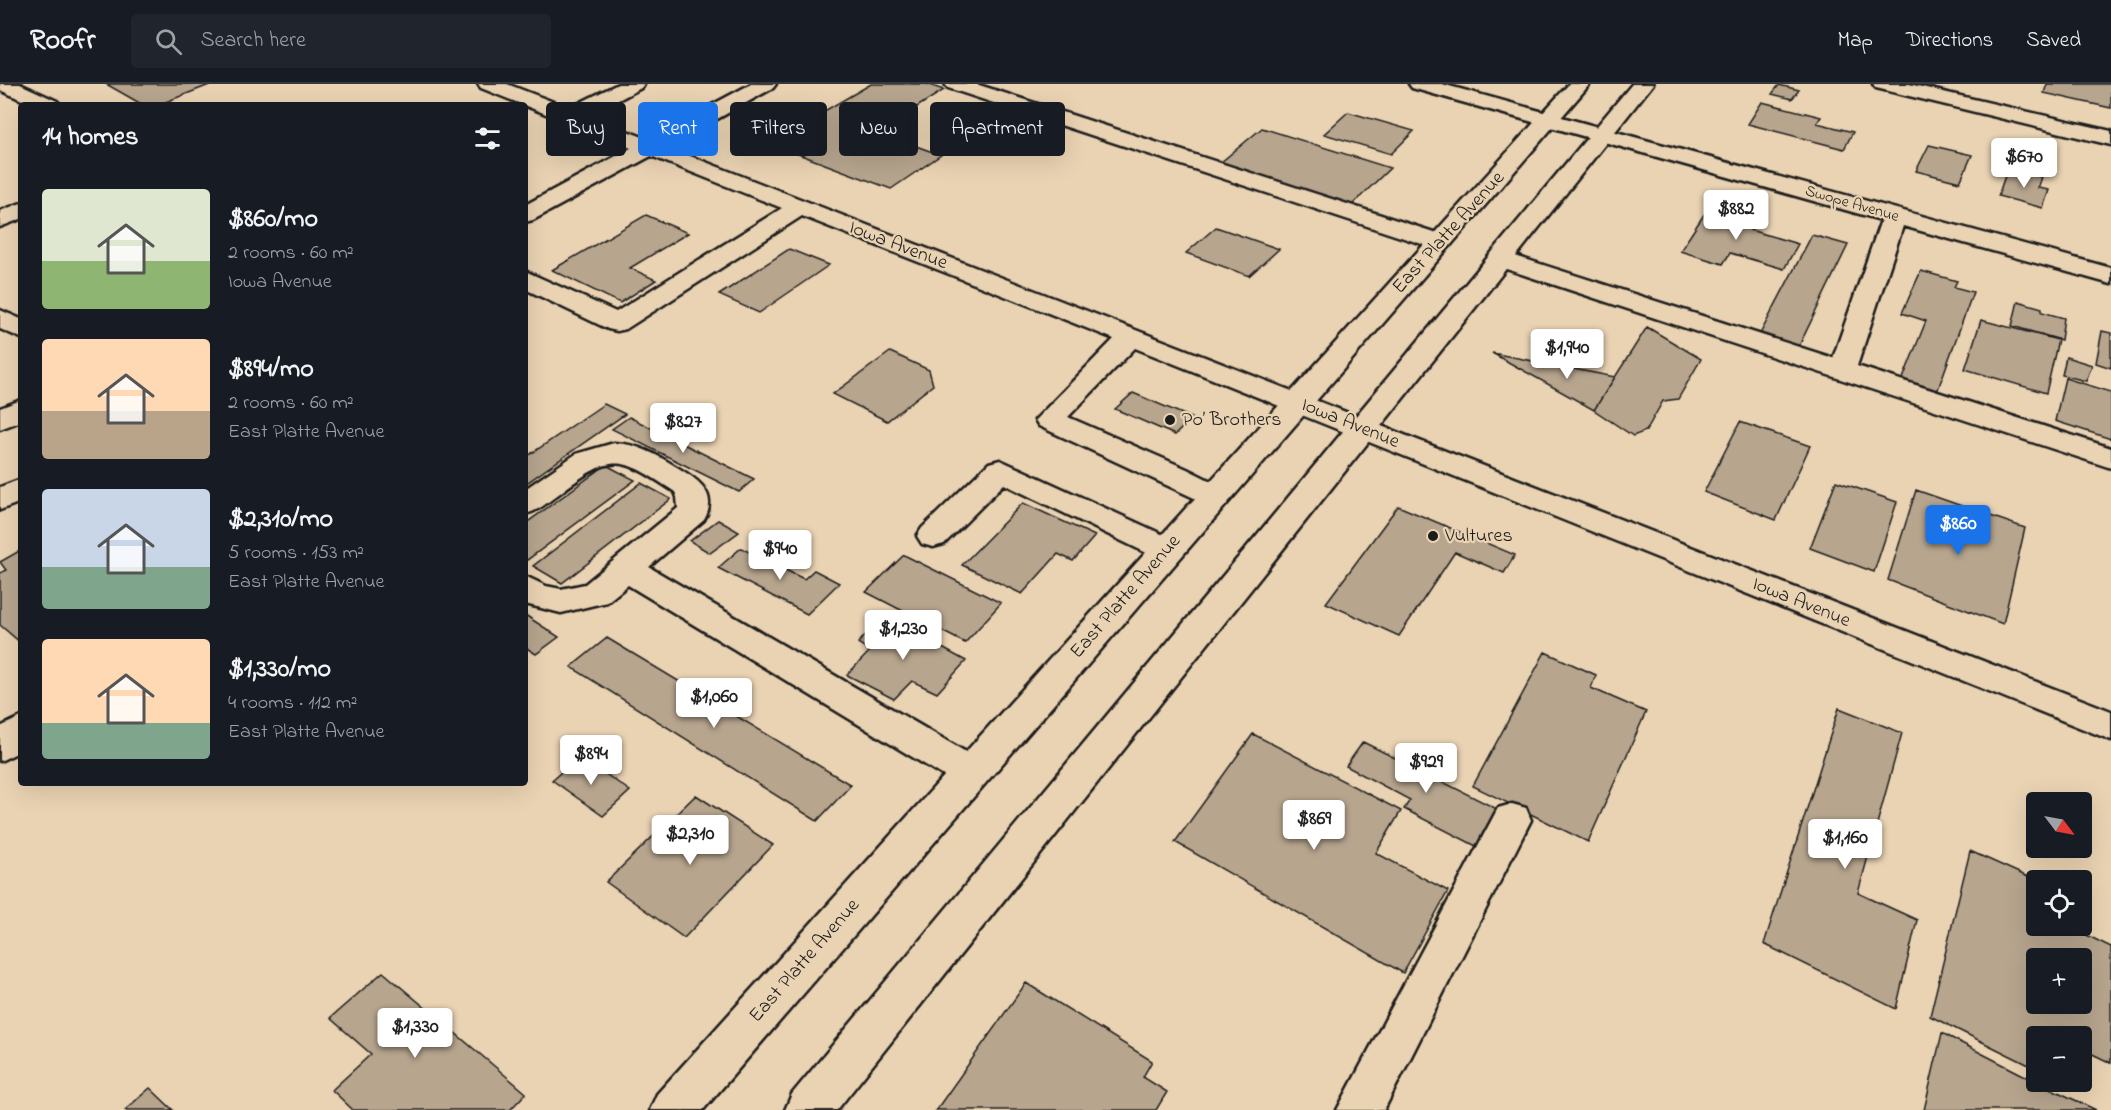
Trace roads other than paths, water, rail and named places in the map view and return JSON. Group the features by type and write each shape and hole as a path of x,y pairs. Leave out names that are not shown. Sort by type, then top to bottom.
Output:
{"main road":[{"path":"3,84 43,102"},
{"name":"Iowa Avenue","path":"488,84 546,107"},
{"path":"598,102 634,84"},
{"path":"718,110 766,84"},
{"path":"955,84 1440,242"},
{"name":"Swope Avenue","path":"1419,84 2111,276"},
{"name":"East Platte Avenue","path":"673,1110 1580,84"},
{"path":"808,1110 1643,84"},
{"path":"1883,84 2111,138"},
{"path":"528,213 638,154"},
{"name":"Iowa Avenue","path":"670,156 1298,402 2111,726"},
{"path":"528,280 617,323 799,207"},
{"path":"0,220 18,211"},
{"path":"1842,370 1894,216"},
{"path":"1500,259 2111,458"},
{"path":"0,318 18,328"},
{"path":"1131,337 1049,420 1216,496"},
{"path":"0,420 18,411"},
{"path":"528,502 585,461 610,453 627,453 688,486 694,497 693,512 595,594 561,601 537,596 528,590"},
{"path":"933,536 1000,470 1168,550"},
{"path":"0,500 18,491"},
{"path":"627,569 970,773"},
{"path":"0,746 18,734"},
{"path":"1360,1110 1512,820"}],"place":[{"name":"Po’ Brothers","path":"1170,420"},
{"name":"Vultures","path":"1433,536"}]}
